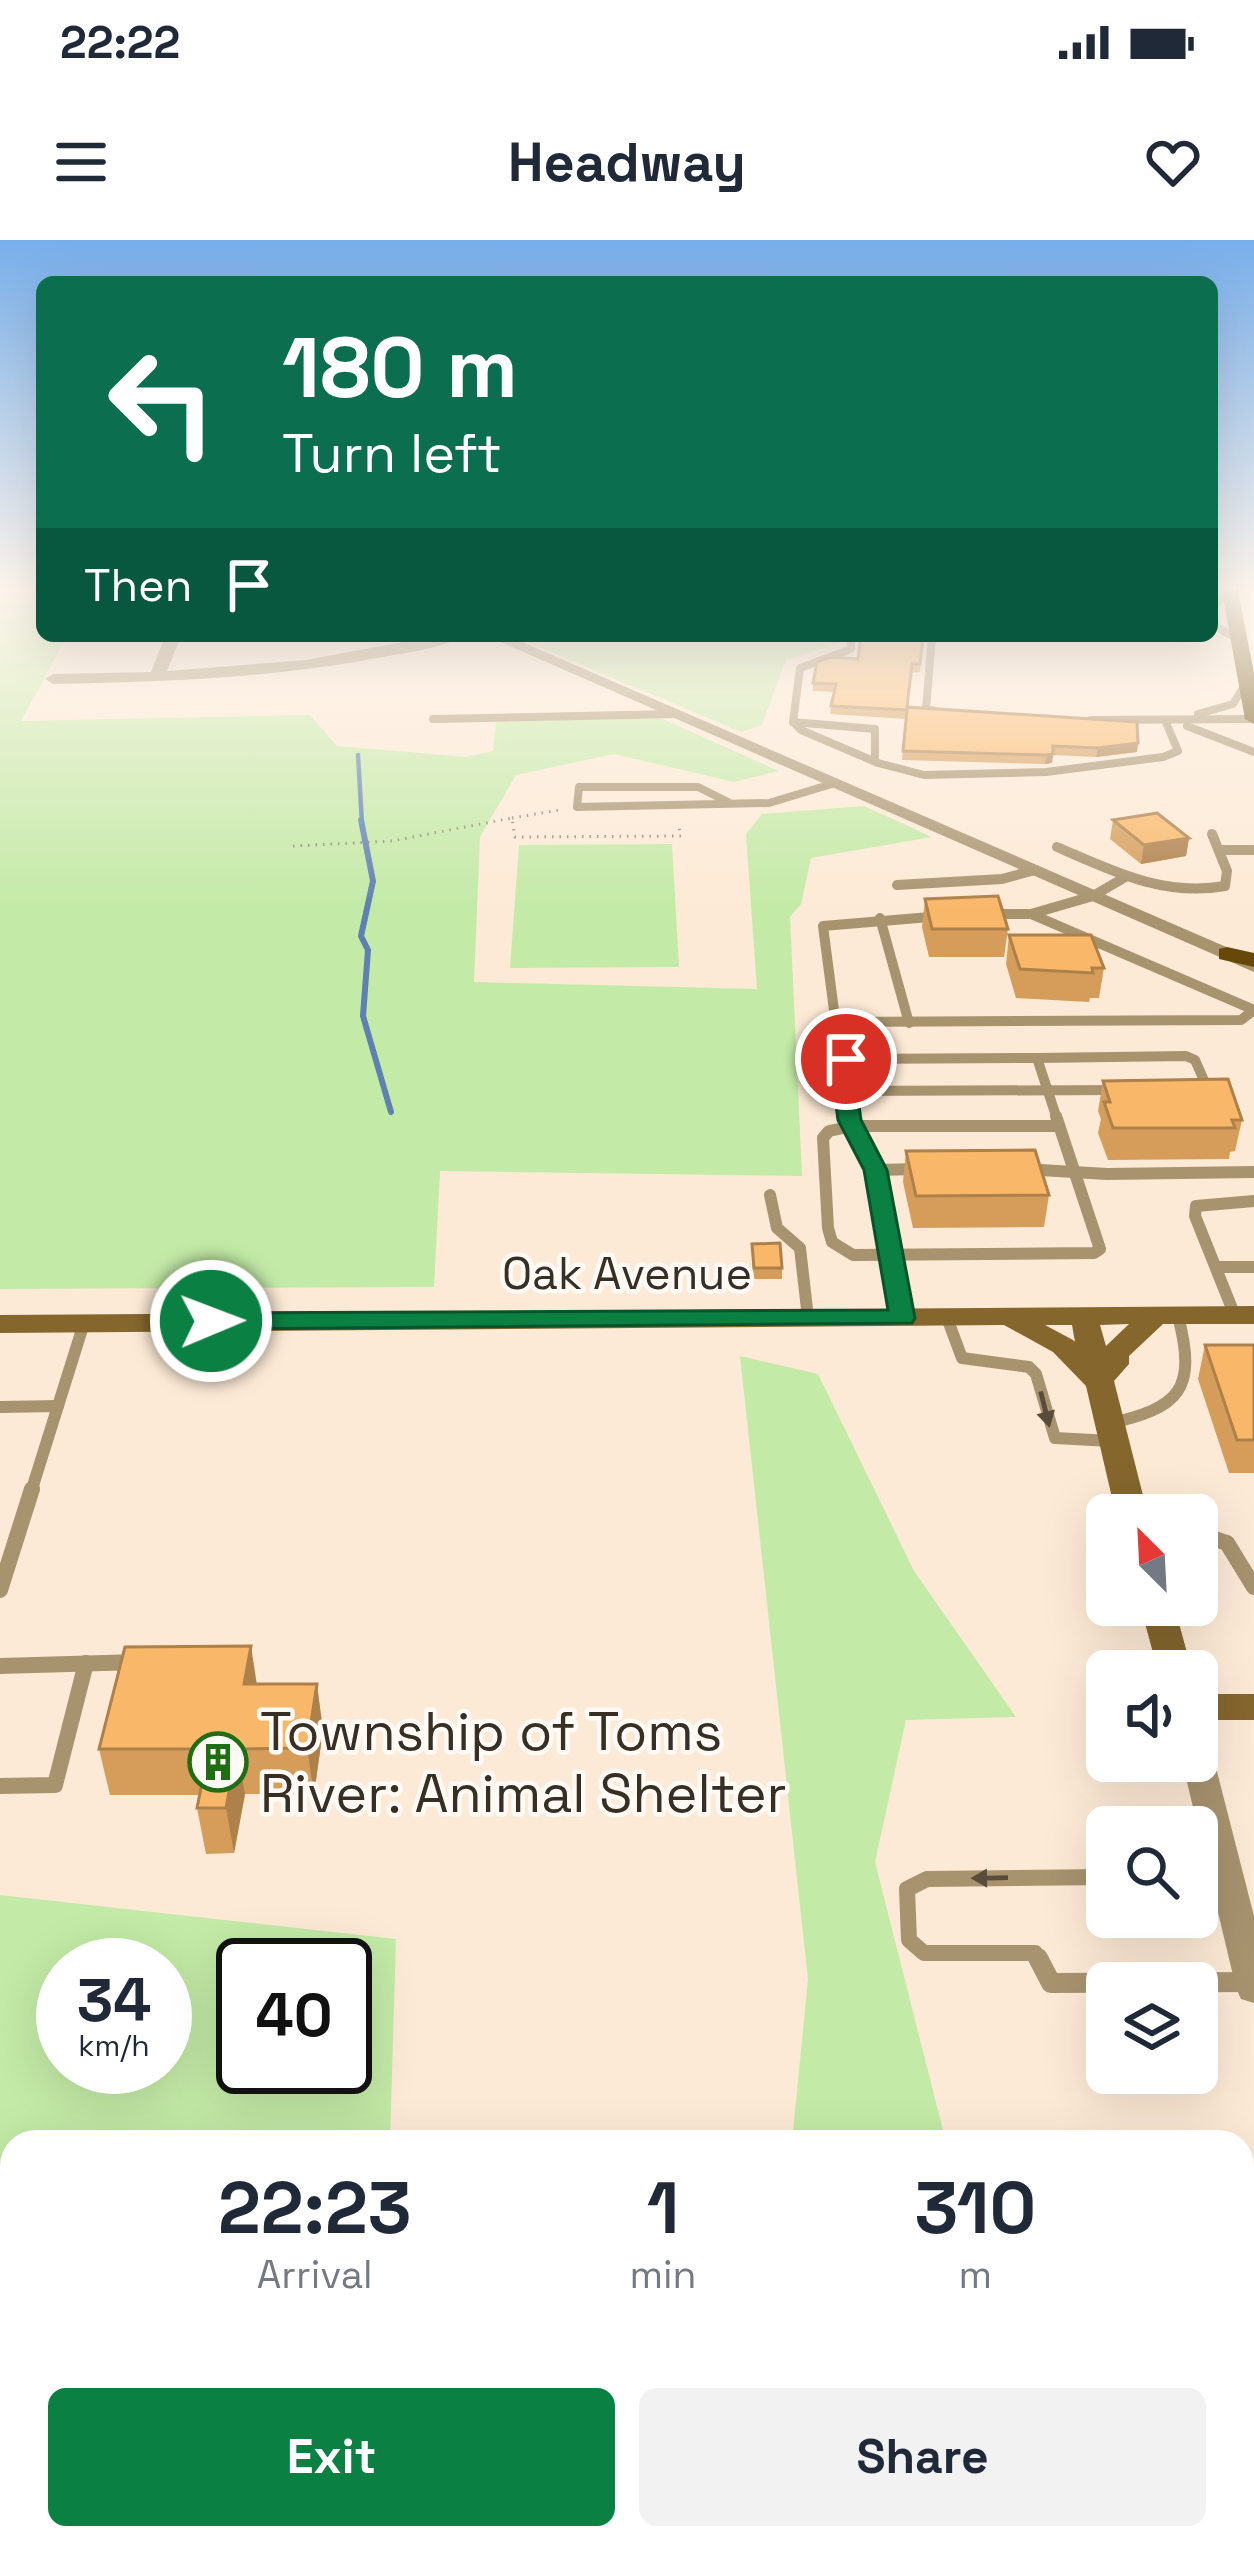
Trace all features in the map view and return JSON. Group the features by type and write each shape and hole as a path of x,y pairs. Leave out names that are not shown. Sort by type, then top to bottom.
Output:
{"main road":[{"path":"1227,954 1254,963"}],"street":[{"path":"628,694 1227,954"},
{"name":"Oak Avenue","path":"0,1324 1244,1315"},
{"path":"1098,1382 1114,1364 1115,1353 1166,1316"},
{"path":"1084,1317 1126,1494"},
{"path":"1009,1318 1063,1346 1098,1382"},
{"path":"1218,1707 1254,1707"},
{"path":"1218,1891 1253,1985"}],"lane":[{"path":"793,722 797,694"},
{"path":"927,694 926,710 959,713"},
{"path":"1165,720 1233,704 1239,694"},
{"path":"1207,713 1254,716"},
{"path":"433,719 674,714"},
{"path":"1070,719 1254,716"},
{"path":"793,722 801,730 905,773 941,776 1160,761 1178,751 1165,720"},
{"path":"1165,720 1226,737 1254,752"},
{"path":"793,722 874,729 874,760"},
{"path":"728,802 698,787 579,787 577,807 787,801 835,783"},
{"path":"1057,847 1182,893 1226,886 1228,871 1212,834"},
{"path":"1221,850 1254,850"},
{"path":"897,885 1002,879 1034,870"},
{"path":"982,914 1031,914 1093,896 1126,876"},
{"path":"962,915 823,926 835,1018 839,1022 909,1023 1241,1020 1254,1010 1031,914"},
{"path":"880,918 909,1023"},
{"path":"902,1318 875,1170 854,1126 846,1091 846,1059 1186,1055 1195,1060 1206,1085 1202,1090 1179,1090"},
{"path":"1036,1058 1048,1091 1100,1249 1094,1253 891,1255 844,1252 832,1242 823,1138 829,1131 854,1126 1059,1126"},
{"path":"846,1091 1136,1090"},
{"path":"1007,1169 1073,1168 1107,1174 1254,1172"},
{"path":"875,1170 941,1169"},
{"path":"770,1195 776,1228 800,1248 808,1318"},
{"path":"1244,1315 1216,1267 1195,1216 1196,1206 1253,1204"},
{"path":"1216,1267 1254,1267"},
{"path":"947,1318 962,1358 1022,1363 1036,1374 1055,1438 1109,1433 1143,1418 1177,1391 1189,1365 1166,1316"},
{"path":"0,1590 85,1323"},
{"path":"1189,1365 1206,1365"},
{"path":"0,1407 58,1406"},
{"path":"1218,1534 1230,1544 1254,1587"},
{"path":"0,1666 151,1662"},
{"path":"0,1786 55,1785 86,1663"},
{"path":"1086,1876 927,1879 907,1889 909,1940 923,1953 1035,1953 1051,1983 1253,1985"}],"path":[{"path":"293,846 392,841 577,807"},
{"path":"512,818 515,836 681,836"}],"green space":[{"path":"0,694 36,694 21,721 310,715 337,746 467,757 493,751 496,722 658,717 779,771 734,782 614,754 516,775 480,837 474,982 757,989 746,834 762,814 864,806 932,837 811,858 801,904 790,917 802,1176 440,1171 434,1287 0,1289"},
{"path":"651,694 774,694 762,725 741,732"},
{"path":"672,844 679,967 510,968 519,845"},
{"path":"740,1356 818,1374 914,1571 1016,1717 906,1720 875,1862 943,2130 793,2130 808,1979"},
{"path":"0,1895 396,1939 390,2130 0,2130"}],"building":[{"path":"834,694 909,694 907,707 1137,722 1138,743 1053,746 1053,754 1047,755 903,751 907,710 831,706"},
{"path":"1157,813 1189,838 1144,845 1113,820"},
{"path":"998,896 1008,929 932,929 925,899"},
{"path":"1009,935 1091,935 1104,968 1092,968 1093,973 1020,969"},
{"path":"1228,1079 1242,1120 1232,1120 1235,1128 1113,1128 1104,1102 1110,1102 1103,1081"},
{"path":"1035,1150 1049,1195 916,1196 906,1151"},
{"path":"780,1243 782,1268 754,1268 752,1244"},
{"path":"1205,1345 1254,1345 1254,1440 1237,1440"},
{"path":"251,1646 244,1684 317,1684 307,1748 237,1749 226,1808 197,1808 209,1749 99,1749 125,1647"}],"waterway":[{"path":"358,755 362,823"},
{"path":"361,820 373,881 361,936 368,950 363,1016 391,1112"}],"place":[{"name":"Township of Toms River: Animal Shelter","path":"218,1762"}],"route":[{"path":"211,1321 902,1318 875,1170 863,1138 849,1120 842,1064 846,1059"}]}
